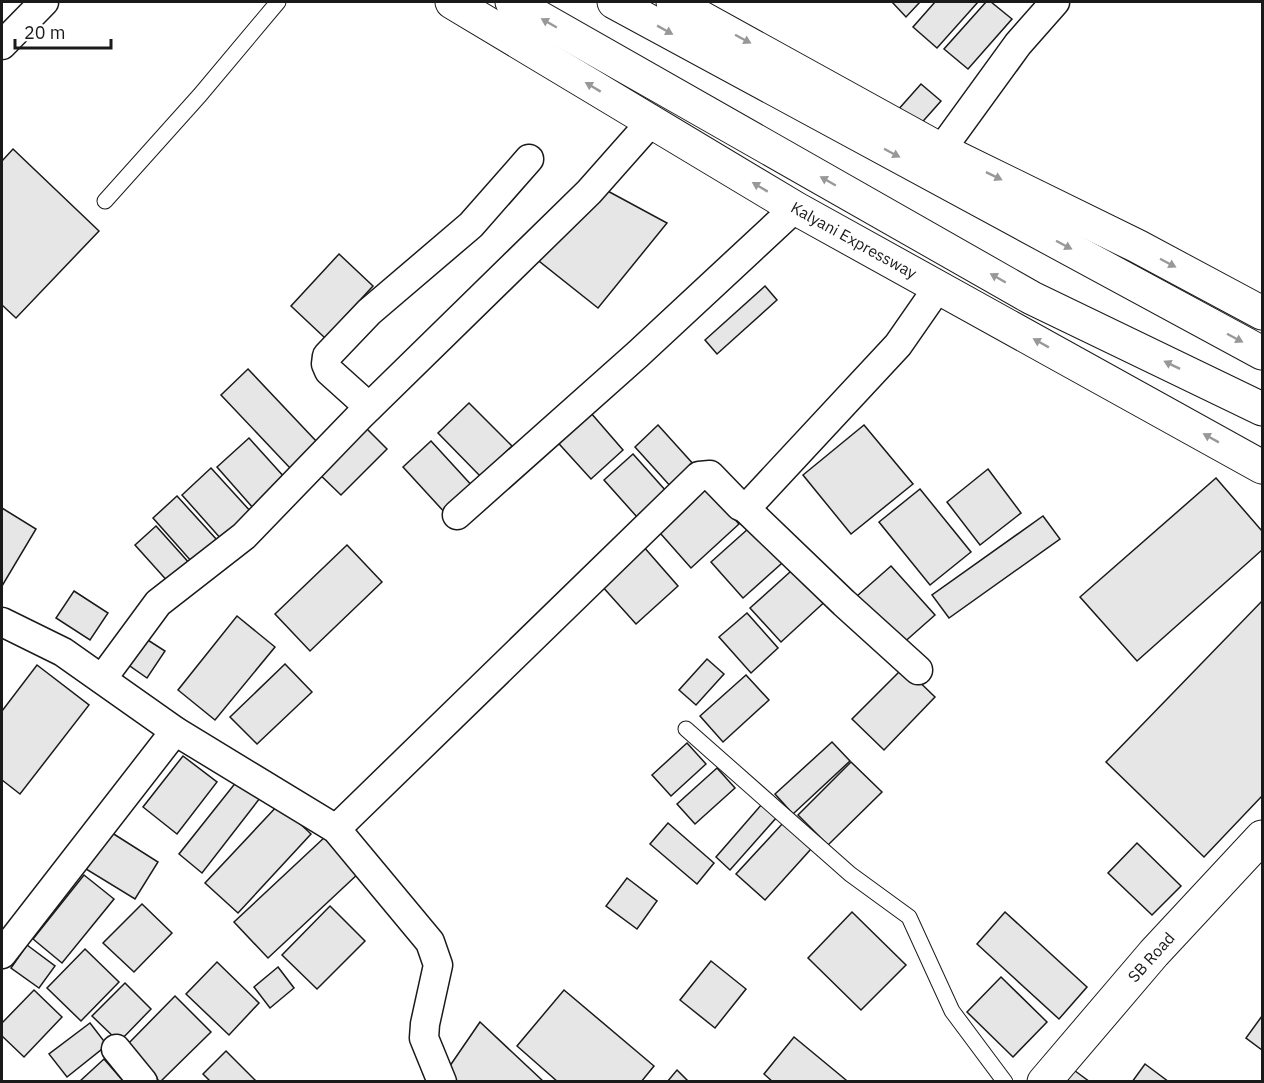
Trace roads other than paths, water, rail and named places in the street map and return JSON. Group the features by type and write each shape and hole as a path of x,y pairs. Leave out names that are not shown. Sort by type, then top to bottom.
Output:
{"main road":[{"name":"Kalyani Expressway","path":"452,2 795,208 1263,466"},
{"path":"512,2 1032,298 1263,409"},
{"path":"614,2 1263,353"},
{"path":"673,2 941,150 1137,246 1263,313"},
{"name":"SB Road","path":"1044,1082 1154,953 1263,837"}],"street":[{"path":"2,45 44,2"},
{"path":"941,150 1018,44 1055,2"},
{"path":"102,679 158,603 244,536 369,407 589,192 651,122"},
{"path":"369,407 329,371 326,364 333,347 369,312 471,225 529,159"},
{"path":"457,515 638,354 795,208"},
{"path":"745,508 898,345 939,286"},
{"path":"336,829 699,476 710,475 740,506 745,508 918,670"},
{"path":"2,622 63,652 175,732 336,829 430,942 438,966 424,1038 442,1082"},
{"path":"2,954 175,732"},
{"path":"116,1049 143,1082"}],"lane":[{"path":"105,201 278,2"},
{"path":"686,729 850,874 909,917 952,1011 1005,1082"}]}
